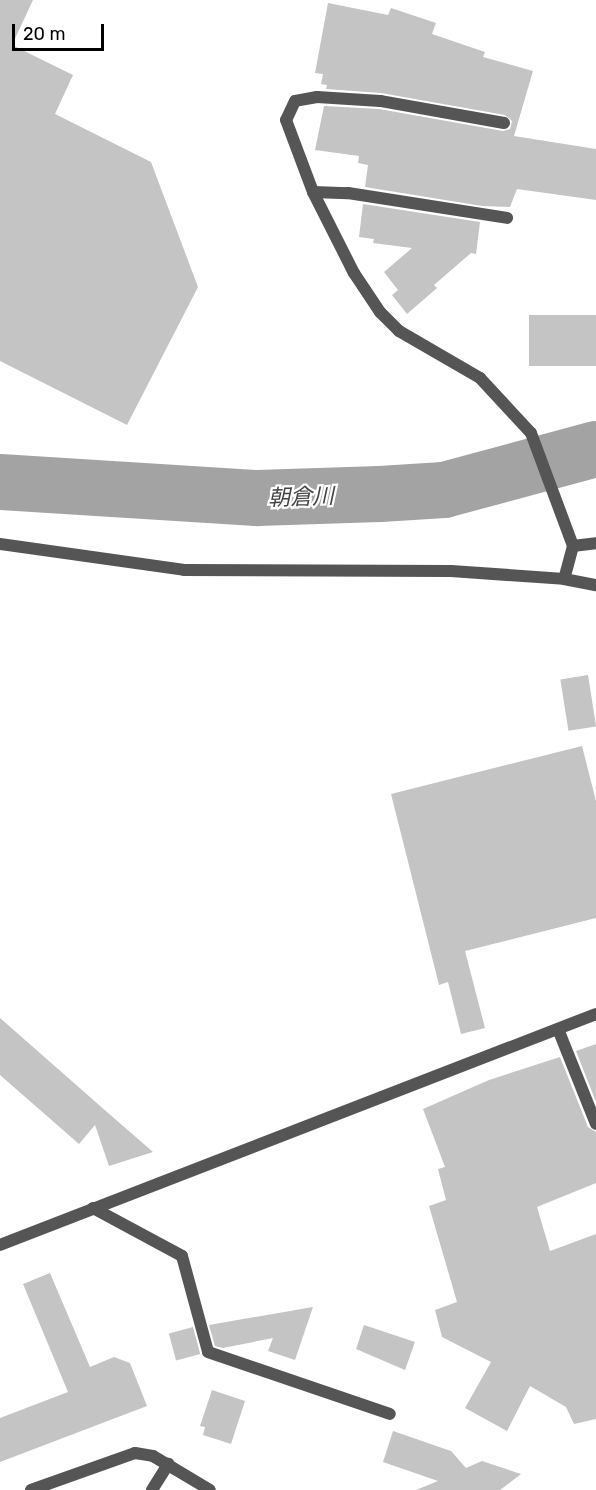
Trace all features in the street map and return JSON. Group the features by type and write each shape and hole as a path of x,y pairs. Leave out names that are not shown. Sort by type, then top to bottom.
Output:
{"street":[{"path":"504,123 380,101 317,97 295,100 286,120 313,192 354,273 380,312 399,331 480,378 531,433 549,476 573,546 564,579"},
{"path":"313,192 348,193 507,218"},
{"path":"573,546 596,543"},
{"path":"0,544 184,570 452,571 564,579 596,585"},
{"path":"0,1245 596,1014"},
{"path":"558,1029 596,1124"},
{"path":"93,1208 182,1256 208,1352 390,1414"},
{"path":"32,1490 135,1453 153,1456 210,1490"},
{"path":"152,1490 168,1464"}],"building":[{"path":"0,0 33,0 12,45 73,75 55,114 151,162 198,287 127,425 0,361"},
{"path":"328,3 388,15 391,8 436,23 432,34 485,52 483,57 533,71 514,136 596,149 596,200 517,189 510,207 482,206 365,187 368,165 358,163 359,156 315,150 324,106 379,109 503,131 510,129 512,121 505,115 381,93 326,89 327,85 321,84 323,74 315,73"},
{"path":"363,204 480,222 476,254 471,253 434,285 437,288 407,314 392,295 398,290 384,272 412,248 373,243 374,239 359,237"},
{"path":"529,315 596,315 596,366 529,366"},
{"path":"588,675 596,726 568,731 560,679"},
{"path":"582,746 596,801 596,918 465,951 485,1028 461,1034 448,982 439,985 391,794"},
{"path":"0,1018 153,1152 109,1166 95,1125 79,1144 0,1075"},
{"path":"596,1044 596,1102 576,1051"},
{"path":"560,1057 588,1127 596,1132 596,1183 537,1207 550,1251 596,1234 596,1419 574,1424 566,1407 530,1386 507,1431 465,1408 491,1362 442,1337 435,1310 457,1302 429,1206 446,1200 438,1169 445,1167 423,1109 489,1080"},
{"path":"50,1273 90,1367 114,1357 130,1363 147,1406 0,1462 0,1418 68,1392 23,1284"},
{"path":"313,1307 295,1360 268,1351 273,1338 223,1348 215,1346 209,1325"},
{"path":"364,1325 415,1342 405,1370 356,1349"},
{"path":"193,1327 200,1354 176,1361 169,1333"},
{"path":"212,1390 245,1401 231,1444 203,1435 205,1427 200,1426"},
{"path":"393,1431 451,1451 466,1468 482,1461 521,1474 500,1490 416,1490 438,1481 383,1462"}],"waterway":[{"name":"朝倉川","path":"0,482 257,498 380,494 444,490 596,449"}]}
